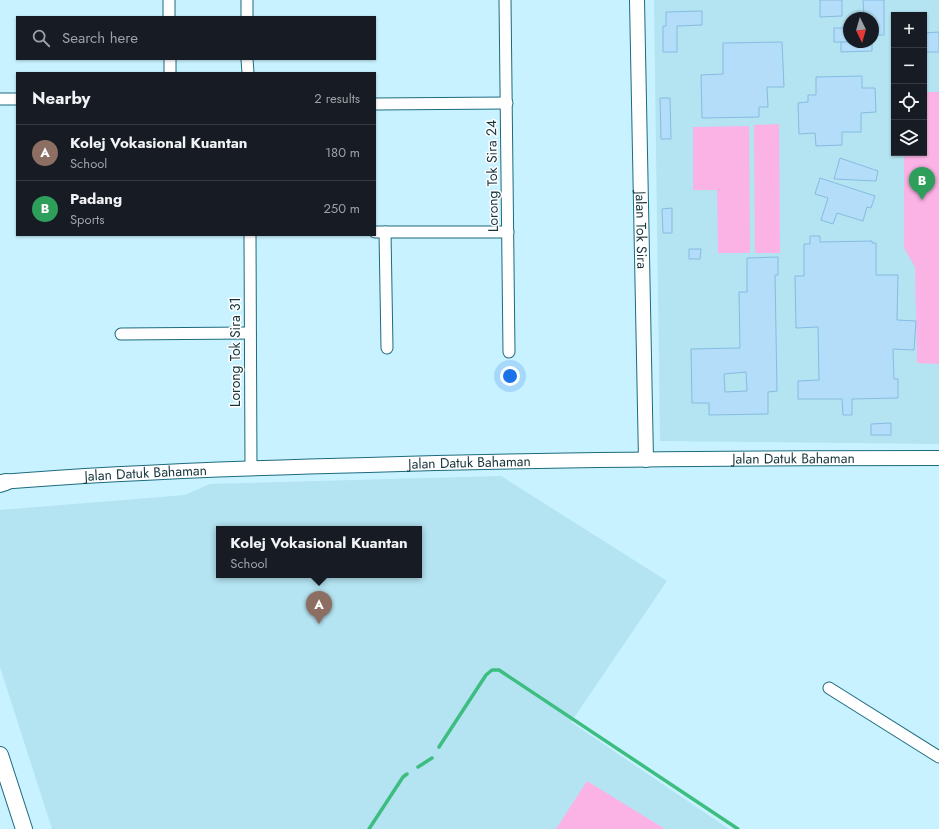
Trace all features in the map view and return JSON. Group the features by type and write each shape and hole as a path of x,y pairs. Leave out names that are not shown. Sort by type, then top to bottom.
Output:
{"main road":[{"path":"0,755 23,829"}],"street":[{"path":"169,0 169,16"},
{"path":"246,0 247,16"},
{"name":"Lorong Tok Sira 24","path":"505,0 509,352"},
{"name":"Jalan Tok Sira","path":"637,0 646,460"},
{"path":"170,60 170,72"},
{"path":"247,60 248,72"},
{"path":"0,99 16,99"},
{"path":"376,104 506,103"},
{"path":"387,348 380,232 508,232"},
{"name":"Lorong Tok Sira 31","path":"250,236 251,468"},
{"path":"121,334 250,333"},
{"name":"Jalan Datuk Bahaman","path":"2,483 53,478 251,468 495,462 939,458"},
{"path":"829,688 939,757"}],"shaded area":[{"path":"654,0 939,0 939,444 660,441"},
{"path":"927,92 939,92 939,364 917,363 915,267 904,248 904,156 927,156"},
{"path":"779,124 780,253 755,253 754,125"},
{"path":"749,126 750,253 718,253 717,190 693,190 693,127"},
{"path":"501,476 667,581 571,722 729,829 52,829 0,667 0,510 185,495 210,484"},
{"path":"587,781 665,829 556,829"}],"building":[{"path":"820,0 842,0 842,16 820,17"},
{"path":"863,0 884,0 884,35 879,35 879,12 864,12"},
{"path":"702,11 702,25 677,26 677,52 663,52 663,26 666,26 666,12"},
{"path":"834,28 843,28 843,42 834,42"},
{"path":"939,32 939,52 927,52 927,33"},
{"path":"782,42 784,87 767,87 768,107 759,107 759,117 702,118 701,75 723,74 723,43"},
{"path":"841,42 843,42 843,48 872,48 872,51 841,52"},
{"path":"862,76 862,88 875,88 876,112 861,113 861,132 842,132 842,145 816,146 815,133 799,134 798,103 808,102 808,95 816,95 816,77"},
{"path":"660,98 670,98 671,139 661,139"},
{"path":"840,158 878,171 876,181 834,179"},
{"path":"820,178 875,196 871,208 867,207 863,221 837,213 833,224 821,220 828,198 815,194"},
{"path":"672,208 672,233 663,233 662,209"},
{"path":"810,236 820,236 820,242 872,241 872,243 876,243 876,275 898,275 897,320 916,321 914,350 893,349 894,379 898,379 898,398 852,399 852,415 843,415 842,399 798,399 798,381 819,380 818,327 796,328 795,276 804,276 804,244 810,244"},
{"path":"689,249 701,249 700,259 689,259"},
{"path":"778,257 778,275 775,275 777,391 768,392 768,414 709,415 709,403 692,403 691,349 740,348 739,292 747,292 747,258","holes":["746,372 747,391 725,392 724,374"]},
{"path":"891,423 891,435 871,435 871,424"}],"waterway":[{"path":"439,747 486,675 492,670 499,670 738,829"},
{"path":"418,767 432,758"},
{"path":"369,829 403,777 407,774"}],"place":[{"name":"Padang","path":"922,200"},
{"name":"Kolej Vokasional Kuantan","path":"319,624"}]}
